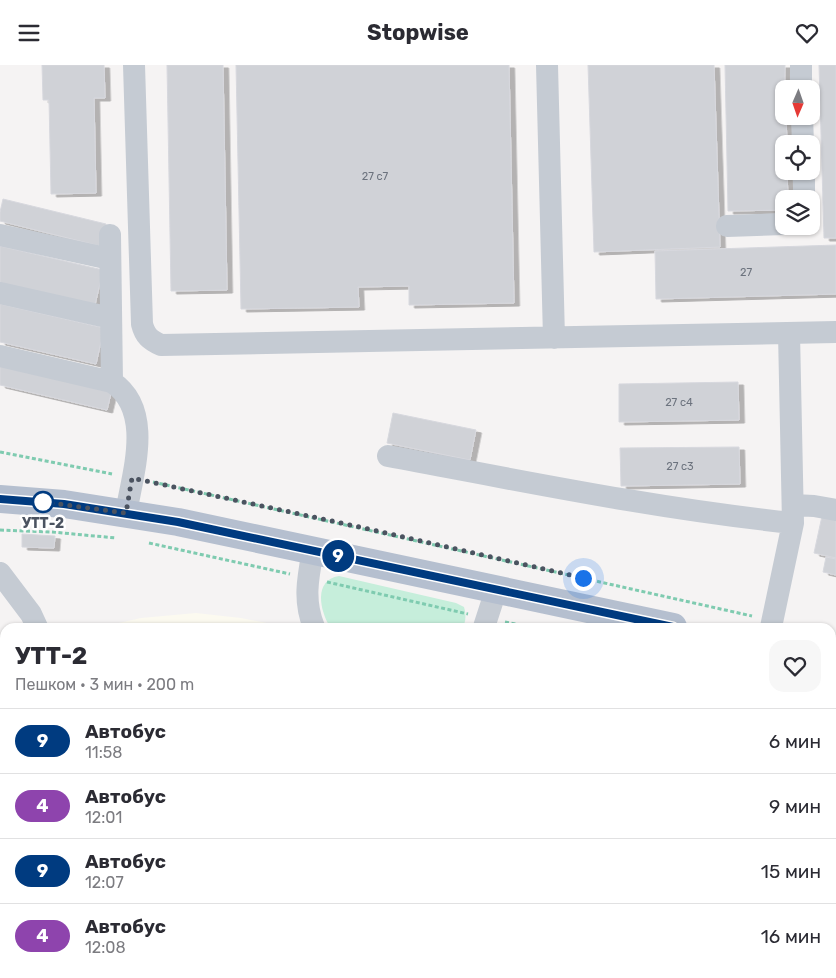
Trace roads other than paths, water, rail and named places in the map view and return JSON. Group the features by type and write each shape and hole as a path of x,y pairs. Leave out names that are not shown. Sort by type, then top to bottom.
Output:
{"main road":[{"path":"0,499 64,504 122,526 178,522 654,623"}],"lane":[{"path":"134,65 142,324 144,333 150,340 161,345 836,332"},
{"path":"547,65 554,338"},
{"path":"801,65 801,80"},
{"path":"727,226 775,224"},
{"path":"0,235 110,259"},
{"path":"110,235 112,382"},
{"path":"0,293 111,319"},
{"path":"772,623 793,514 789,333"},
{"path":"0,355 112,382 122,388 128,397 138,428 138,443 122,526"},
{"path":"388,456 610,498 741,517 793,514 814,506 836,510"},
{"path":"313,550 308,577 307,606 313,623"},
{"path":"0,573 31,614 35,623"},
{"path":"486,623 496,590"}],"place":[{"name":"УТТ-2","path":"43,502"}]}
